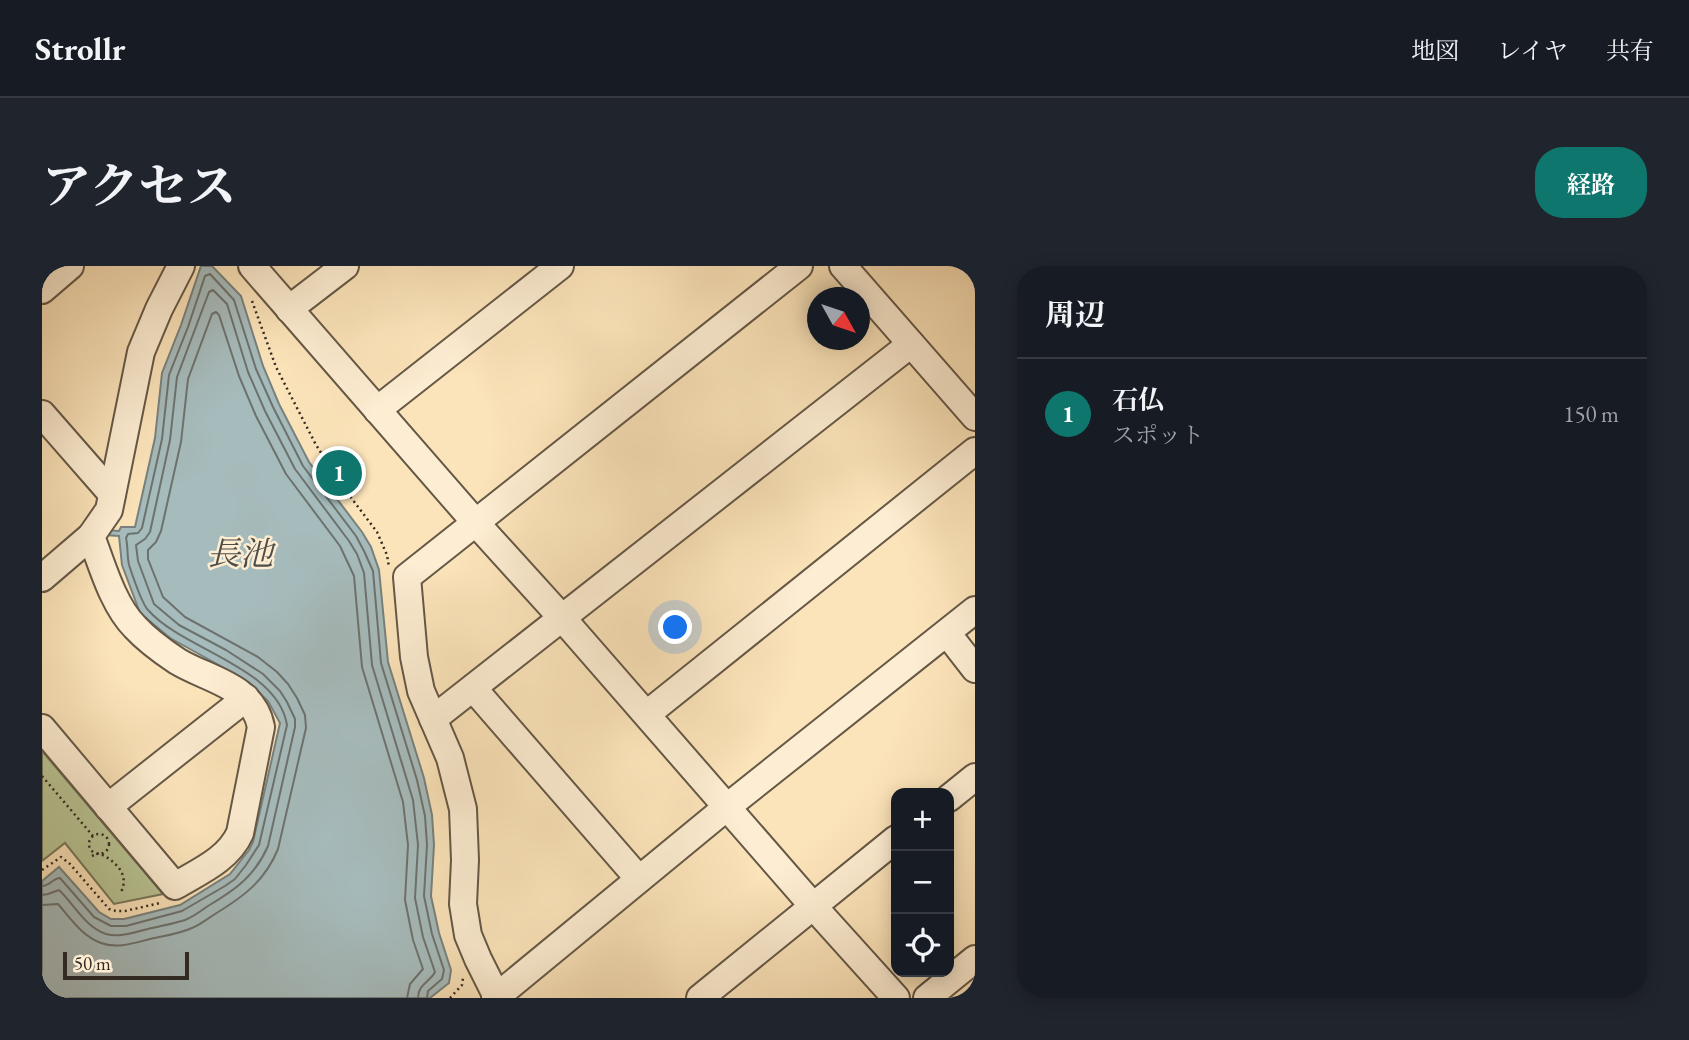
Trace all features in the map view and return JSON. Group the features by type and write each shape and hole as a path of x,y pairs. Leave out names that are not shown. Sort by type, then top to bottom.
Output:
{"street":[{"path":"42,290 70,266"},
{"path":"42,578 91,536 109,510 141,352 181,266"},
{"path":"253,266 475,522 896,998"},
{"path":"289,309 345,266"},
{"path":"377,410 560,266"},
{"path":"799,266 475,522 398,572 421,691 450,758 463,809 463,904 468,935 496,998 727,807 975,610"},
{"path":"843,266 975,417"},
{"path":"433,719 911,344"},
{"path":"42,414 112,495"},
{"path":"647,714 975,451"},
{"path":"42,728 108,807 171,894 235,844 240,833 261,727 259,715 246,698 228,685 178,662 133,625 122,611 108,582 91,536"},
{"path":"947,633 975,669"},
{"path":"473,688 639,879"},
{"path":"108,807 246,698"},
{"path":"954,794 975,777"},
{"path":"700,998 891,843"},
{"path":"927,998 975,960"}],"path":[{"path":"250,295 276,367 315,443 337,479 377,532 398,572"},
{"path":"42,776 93,836"},
{"path":"92,856 99,853 107,849 109,843 106,836 93,836 90,848 96,853 99,853 118,865 124,877 121,892"},
{"path":"42,870 61,857 109,909 116,911 171,894"},
{"path":"450,998 462,985 463,972"}],"green space":[{"path":"42,751 163,894 114,904 65,843 42,861"}],"water":[{"name":"長池","path":"201,266 212,266 241,296 263,366 279,404 309,462 362,532 379,570 388,662 424,778 432,815 434,845 431,896 451,970 449,983 430,998 42,998 42,881 59,867 99,912 111,919 124,919 180,905 230,874 253,842 280,723 268,701 244,679 170,638 140,613 122,565 119,536 105,535 105,530 119,531 121,527 135,527 155,438 162,373"}],"place":[{"name":"石仏","path":"339,473"}]}
